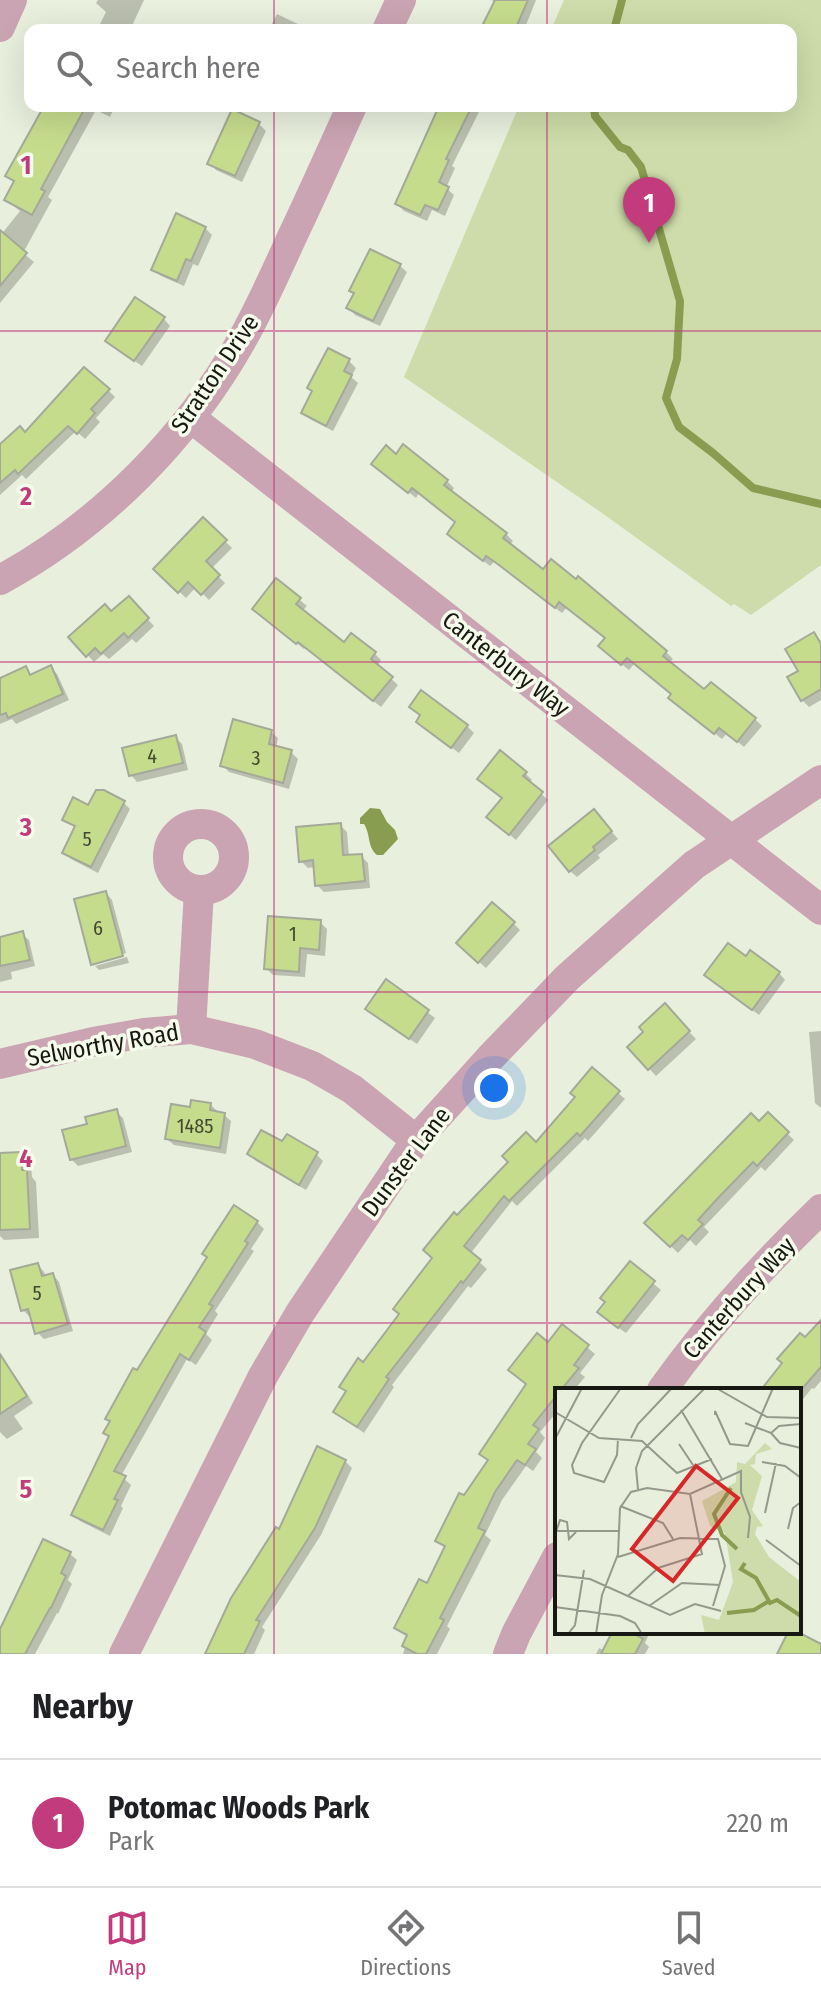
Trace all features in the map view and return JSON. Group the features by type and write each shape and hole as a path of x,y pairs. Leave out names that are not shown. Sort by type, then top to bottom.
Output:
{"street":[{"path":"0,27 12,0"},
{"path":"390,24 401,0"},
{"name":"Stratton Drive","path":"0,580 43,555 112,501 191,418 220,377 262,303 349,112"},
{"name":"Canterbury Way","path":"191,418 821,910"},
{"name":"Dunster Lane","path":"124,1654 263,1376 308,1301 416,1140 567,978 694,865 821,780"},
{"path":"191,1029 199,891"},
{"name":"Selworthy Road","path":"0,1064 106,1039 191,1029 255,1044 312,1066 352,1089 416,1140"},
{"name":"Canterbury Way","path":"663,1388 711,1326 821,1209"},
{"path":"508,1654 555,1561"}],"shaded area":[{"path":"564,0 821,0 821,565 751,615 734,604 731,606 404,377 516,112 797,112 797,24 554,24"},
{"path":"370,808 380,809 398,839 383,855 374,852 364,824 360,824 360,818"}],"building":[{"path":"495,0 528,0 518,24 483,24"},
{"path":"41,112 83,112 41,189 45,191 32,215 4,200 14,181 5,176"},
{"path":"231,112 238,112 260,122 235,176 207,164"},
{"path":"436,112 469,112 446,159 449,160 439,182 449,187 438,210 425,205 420,215 395,204"},
{"path":"176,213 206,227 191,261 186,259 177,281 151,270"},
{"path":"0,230 27,253 0,286"},
{"path":"370,249 401,264 373,321 346,308 354,293 349,291"},
{"path":"135,297 165,317 134,361 105,341"},
{"path":"328,348 350,359 344,371 352,375 326,426 301,413 312,391 307,388"},
{"path":"84,367 110,389 91,409 95,413 77,434 68,426 18,474 15,470 0,483 0,444 20,426 25,432"},
{"path":"403,444 448,480 444,485 507,533 503,538 543,569 551,559 576,579 578,576 667,651 663,656 704,689 711,682 756,718 737,742 719,728 714,734 668,698 671,694 627,658 621,665 598,646 605,638 559,602 555,608 486,556 483,561 447,534 455,522 412,488 408,493 371,464 386,445 396,454"},
{"path":"203,517 227,540 206,561 220,575 201,595 188,582 178,593 153,569"},
{"path":"276,578 301,598 296,604 344,642 351,633 376,652 371,659 393,677 373,701 252,609"},
{"path":"129,596 149,618 128,638 124,633 101,654 95,648 86,657 68,637 105,604 111,611"},
{"path":"814,632 821,644 821,689 801,701 787,677 798,671 785,649"},
{"path":"51,665 63,694 8,718 6,713 0,715 0,678 26,666 30,675"},
{"path":"421,690 468,725 451,748 416,722 420,715 409,707"},
{"path":"233,719 272,730 269,744 292,750 283,783 220,766"},
{"path":"176,735 183,763 129,776 122,748"},
{"path":"500,750 527,772 523,776 543,792 509,835 486,817 502,798 477,779"},
{"path":"96,790 104,790 125,801 91,867 62,853 75,826 62,820 73,797 88,805"},
{"path":"594,809 612,831 569,872 548,846"},
{"path":"341,823 343,855 362,854 365,881 315,886 313,860 299,862 296,827"},
{"path":"106,891 123,956 91,965 74,899"},
{"path":"492,902 515,922 478,963 456,943"},
{"path":"268,916 321,920 319,950 300,948 299,972 264,969"},
{"path":"23,931 30,960 0,966 0,937"},
{"path":"728,943 746,956 750,950 780,972 752,1010 704,975"},
{"path":"386,979 429,1010 409,1039 365,1009"},
{"path":"665,1003 690,1031 648,1070 627,1047 643,1032 639,1027"},
{"path":"592,1067 620,1091 580,1136 577,1133 509,1201 504,1196 464,1246 481,1260 386,1377 389,1379 357,1427 333,1412 346,1391 339,1387 358,1358 363,1362 399,1314 393,1309 432,1258 423,1250 454,1212 457,1215 508,1162 502,1156 526,1132 536,1142 575,1097 570,1093"},
{"path":"191,1100 211,1103 210,1110 225,1113 220,1148 165,1139 171,1104 190,1107"},
{"path":"117,1109 126,1146 70,1160 62,1130 87,1124 85,1117"},
{"path":"768,1112 789,1132 757,1166 753,1162 718,1198 698,1220 703,1224 688,1240 682,1235 670,1247 644,1223 751,1113 759,1121"},
{"path":"261,1130 282,1141 287,1134 318,1152 299,1185 247,1154"},
{"path":"21,1152 22,1170 27,1170 30,1229 0,1230 0,1153"},
{"path":"234,1205 258,1221 245,1241 248,1243 209,1304 213,1306 199,1327 206,1332 189,1360 180,1354 114,1471 126,1476 103,1530 71,1515 109,1436 103,1433 110,1421 105,1419 133,1368 137,1370 207,1257 202,1254"},
{"path":"630,1261 655,1281 618,1328 597,1312 605,1302 600,1298"},
{"path":"38,1263 42,1276 53,1273 68,1324 35,1334 28,1309 21,1311 10,1270"},
{"path":"821,1320 821,1367 801,1390 763,1388 782,1363 777,1359 800,1333 805,1337"},
{"path":"562,1324 589,1345 574,1365 579,1368 563,1388 555,1388 555,1398 533,1425 539,1429 528,1444 536,1449 525,1465 517,1460 495,1492 478,1528 485,1531 440,1618 444,1620 426,1654 417,1654 402,1646 407,1635 394,1628 419,1579 427,1583 445,1546 435,1541 459,1493 464,1495 488,1460 479,1454 526,1384 508,1370 537,1333 548,1342"},
{"path":"0,1354 27,1396 0,1414"},
{"path":"317,1446 346,1460 315,1528 256,1620 260,1621 244,1654 205,1654 231,1598 276,1527 279,1529"},
{"path":"43,1539 71,1552 61,1573 66,1576 25,1654 0,1654 0,1629"},
{"path":"611,1634 634,1634 643,1639 635,1654 601,1654"},
{"path":"787,1634 801,1634 821,1644 821,1654 777,1654"}],"waterway":[{"path":"616,24 622,0"},
{"path":"595,112 620,147 628,150 641,167 680,301 677,359 666,398 679,427 753,488 821,504"}],"place":[{"name":"Potomac Woods Park","path":"649,243"}]}
